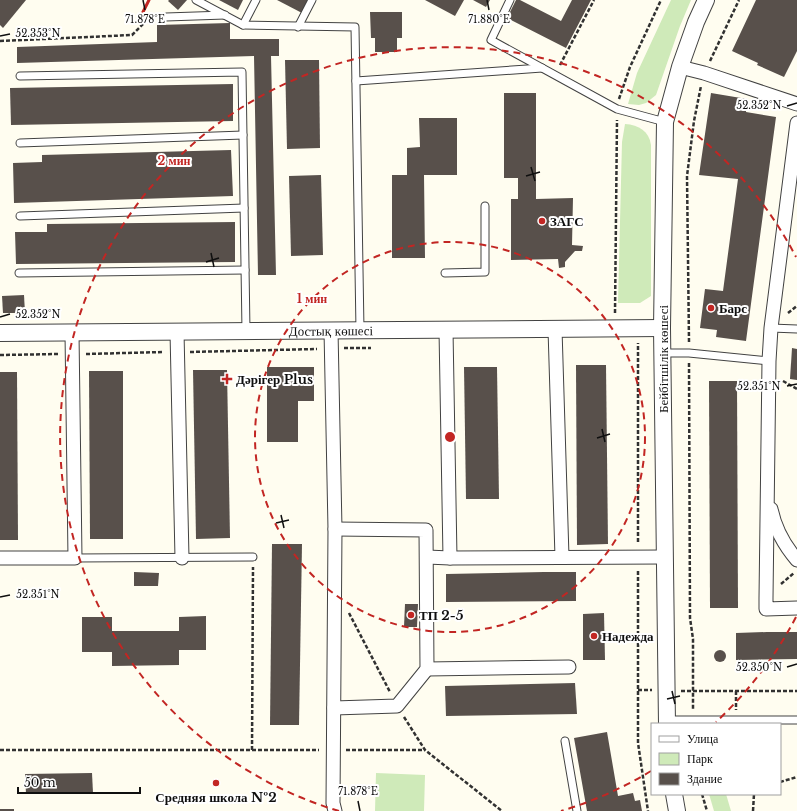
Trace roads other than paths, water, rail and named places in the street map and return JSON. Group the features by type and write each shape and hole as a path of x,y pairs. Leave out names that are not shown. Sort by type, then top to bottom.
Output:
{"street":[{"name":"Бейбітшілік көшесі","path":"666,722 662,328 665,122 680,67 696,22 706,0"},
{"path":"680,67 704,73 797,104"},
{"path":"797,124 771,328 769,361 766,609 797,608"},
{"path":"555,328 562,557"},
{"name":"Достық көшесі","path":"0,333 662,328"},
{"path":"331,330 335,529 333,808"},
{"path":"446,330 450,558"},
{"path":"177,332 182,558"},
{"path":"0,558 75,558 72,333"},
{"path":"767,496 773,519 779,534 790,552 797,560"},
{"path":"334,708 397,706 427,669 426,530 335,529"},
{"path":"427,557 664,557"},
{"path":"427,669 568,667"},
{"path":"674,795 677,811"}],"lane":[{"path":"196,0 243,24 298,27 355,27 360,330"},
{"path":"243,24 256,0"},
{"path":"298,27 312,0"},
{"path":"510,0 491,40 617,109 665,122"},
{"path":"166,17 225,15"},
{"path":"356,81 542,68"},
{"path":"20,76 242,72 246,331"},
{"path":"20,142 243,135"},
{"path":"446,273 486,272 485,206"},
{"path":"20,216 244,208"},
{"path":"19,273 245,270"},
{"path":"771,328 797,330"},
{"path":"663,353 690,353 769,361"},
{"path":"75,558 253,557"},
{"path":"666,722 797,720"},
{"path":"565,741 577,811"}],"railway":[{"path":"142,14 149,0"}],"place":[{"name":"ЗАГС","path":"542,221"},
{"name":"Барс","path":"711,308"},
{"name":"Дәрігер Plus","path":"227,379"},
{"name":"ТП 2-5","path":"411,615"},
{"name":"Надежда","path":"594,636"},
{"name":"Средняя школа №2","path":"216,783"}]}
